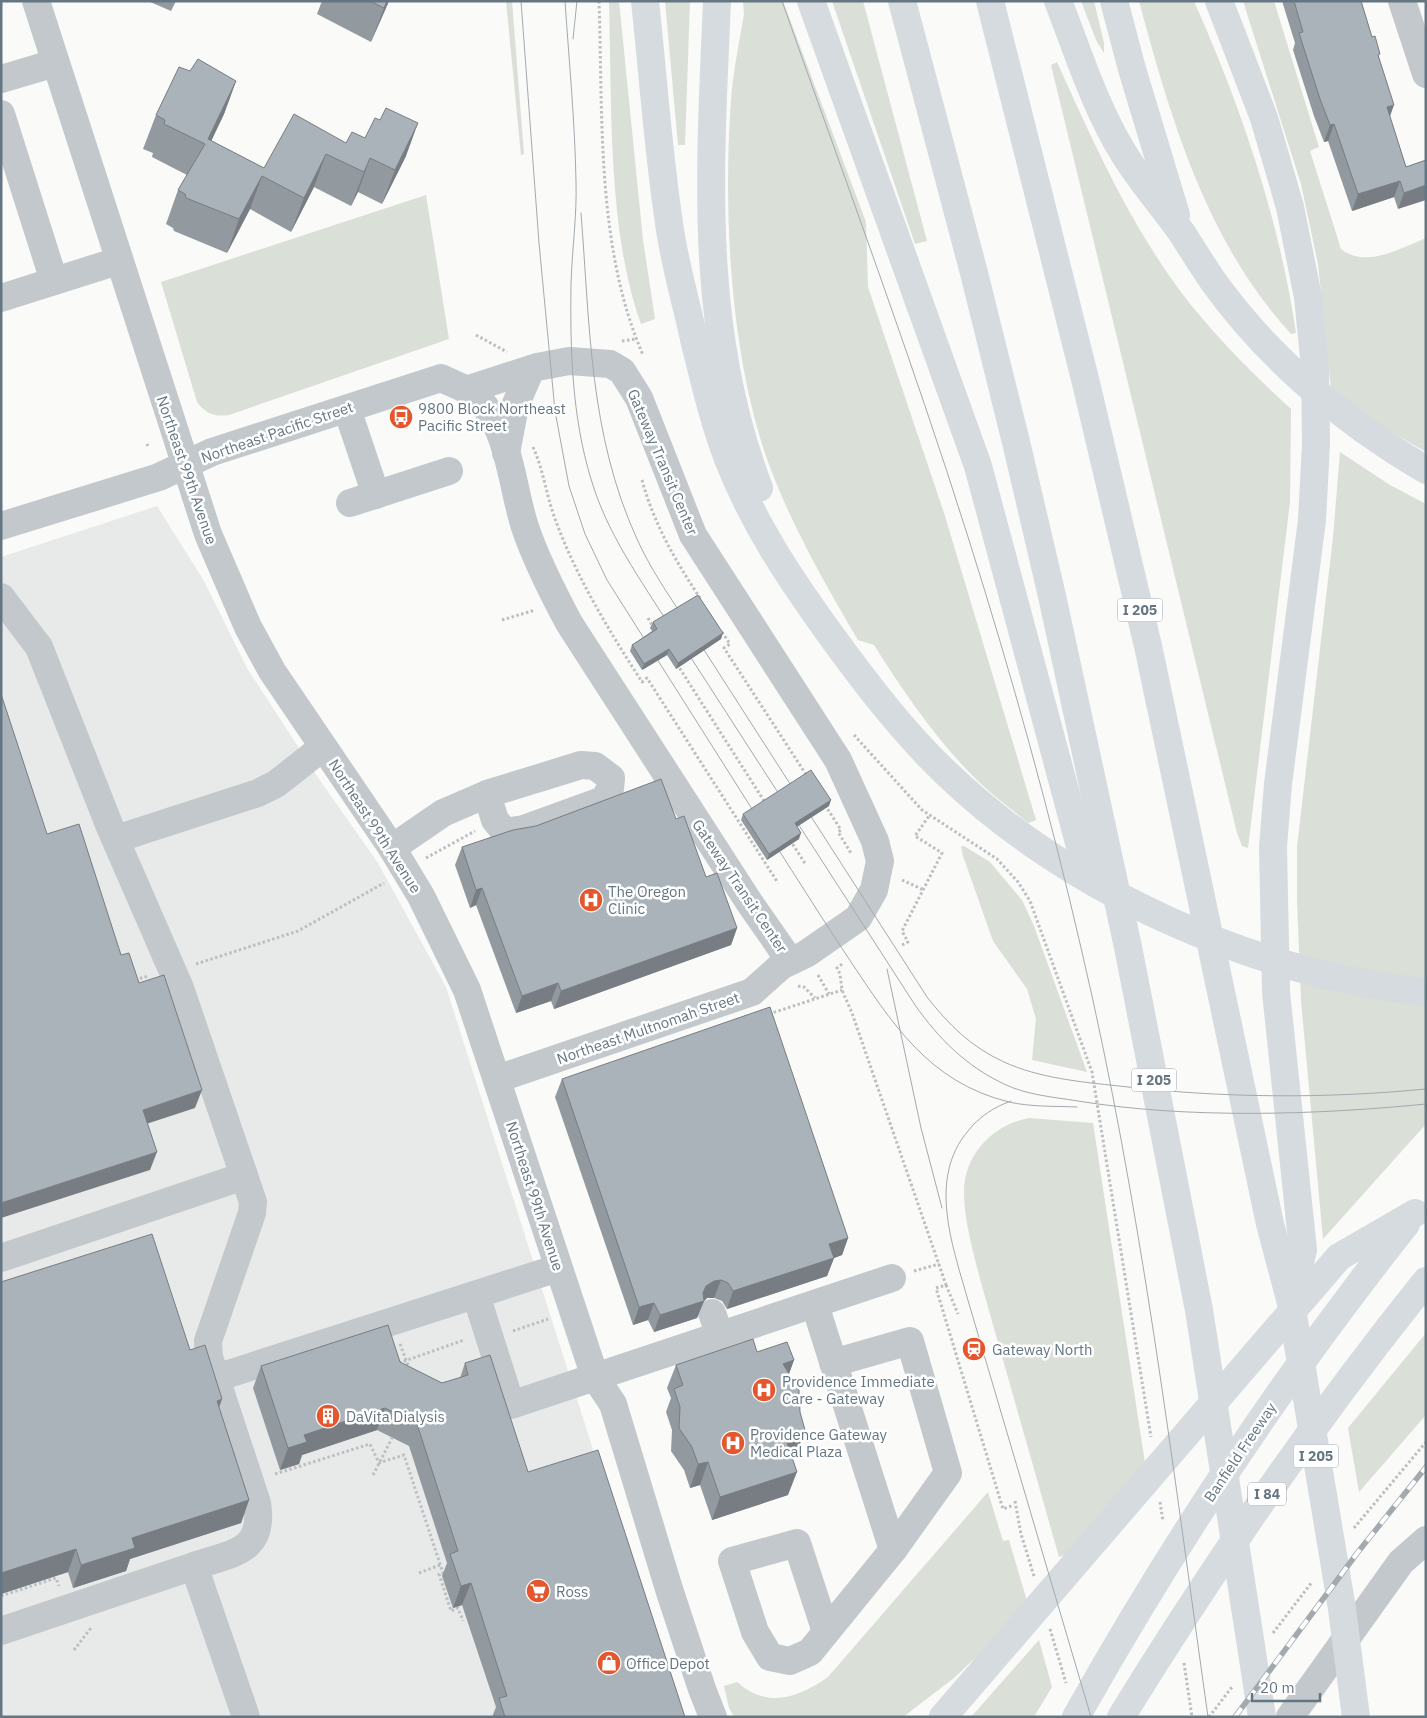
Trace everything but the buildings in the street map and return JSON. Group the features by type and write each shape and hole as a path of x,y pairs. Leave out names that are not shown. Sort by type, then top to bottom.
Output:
{"highway":[{"path":"645,1 669,225 708,398 728,459 771,548 805,600 869,688 946,773 1033,842 1070,868 1122,897 1227,945 1289,966 1335,978 1386,988 1426,992"},
{"path":"717,1 710,215 719,333 726,380 738,428 767,509 805,600"},
{"path":"811,1 978,466 1081,850 1128,947"},
{"name":"I 205","path":"902,1 974,273 1016,442 1054,606 1128,947 1199,1310 1262,1717"},
{"name":"I 205","path":"990,1 1086,383 1146,637 1215,956 1270,1224 1291,1303 1342,1609 1356,1717"},
{"path":"1058,1 1088,79 1124,154 1182,233 1213,281 1247,323 1324,399 1383,445 1426,470"},
{"path":"1114,1 1132,68 1182,233"},
{"path":"1219,1 1264,118 1297,237 1308,297 1315,367 1316,444 1312,520 1278,784 1273,847 1276,992 1303,1250 1291,1303"},
{"path":"943,1717 1339,1256 1420,1207"},
{"name":"Banfield Freeway","path":"1076,1717 1166,1565 1259,1421 1312,1346 1420,1207"},
{"name":"I 84","path":"1121,1717 1197,1596 1250,1517 1343,1387 1426,1280"}],"street":[{"name":"Northeast 99th Avenue","path":"36,1 184,465 208,534 248,627 272,671 392,848 421,896 467,990 595,1377 613,1404 669,1589 713,1717"},
{"path":"1402,1 1426,74"},
{"path":"1,79 55,63"},
{"path":"1,114 54,281"},
{"path":"1,298 118,261"},
{"name":"Gateway Transit Center","path":"441,378 466,390 491,416 506,454 525,530 550,590 569,624 749,902 782,966 834,936 858,918 874,890 880,861 875,841 838,760 693,535 631,383 622,371 610,364 593,361 560,362 531,369 466,390"},
{"name":"Gateway Transit Center","path":"506,454 514,406 531,369"},
{"name":"Northeast Pacific Street","path":"1,526 159,478 212,452 441,378"},
{"path":"346,408 376,495"},
{"path":"350,503 448,470"},
{"path":"1,597 39,648 116,839 180,988 253,1202 252,1212 208,1341 209,1357 257,1503 260,1520 259,1529 253,1540 242,1550 1,1631"},
{"path":"116,839 258,792 276,784 323,747"},
{"path":"392,848 443,812 487,794 581,765 595,766 611,778 610,790 604,800 524,829 505,832 495,820 487,794"},
{"name":"Northeast Multnomah Street","path":"497,1078 735,1000 752,992 782,966"},
{"path":"1,1258 244,1176"},
{"path":"216,1378 558,1268"},
{"path":"476,1295 511,1405 595,1377 716,1324 814,1305 892,1278"},
{"path":"814,1305 893,1550"},
{"path":"826,1632 893,1550 948,1473 910,1341 833,1363"},
{"path":"1290,1717 1401,1562 1426,1540"},
{"path":"194,1566 246,1717"}],"path":[{"path":"533,445 554,517 579,573 607,627 642,682 647,678 778,883"},
{"path":"640,471 649,505 670,551 704,604"},
{"path":"502,620 536,609"},
{"path":"648,618 656,632"},
{"path":"719,628 730,644 724,648 808,777"},
{"path":"672,657 769,808"},
{"path":"823,802 841,830 838,832 852,854"},
{"path":"902,945 908,942 902,931 942,853 915,836 929,816"},
{"path":"785,833 806,865"},
{"path":"900,879 924,890"},
{"path":"842,964 837,968 840,974 842,990 852,1013 946,1285 958,1314"},
{"path":"765,1015 842,990"},
{"path":"946,1285 936,1288 1003,1509 1015,1503 1021,1534"},
{"path":"393,1322 411,1376"},
{"path":"373,1475 392,1438"},
{"path":"275,1474 370,1444 379,1463"},
{"path":"379,1463 404,1455 443,1573 439,1574 451,1611 458,1608 463,1621"},
{"path":"418,1572 440,1565"}],"shaded area":[{"path":"506,1 512,1 524,154 521,155"},
{"path":"609,1 619,1 643,240 655,319 641,324 630,287 622,248 617,207 611,122"},
{"path":"665,1 690,1 685,145 678,145"},
{"path":"743,1 783,1 866,222 868,287 945,516 1036,820 1028,823 966,769 923,718 874,645 858,640 820,574 797,529 767,459 755,418 737,328 729,234 728,188 731,100 744,14"},
{"path":"832,1 863,1 927,241 915,244"},
{"path":"1081,1 1094,1 1104,43 1104,53 1096,40"},
{"path":"1139,1 1194,1 1227,81 1269,205 1289,290 1296,333 1291,334 1261,298 1236,259 1214,219 1195,177 1179,134 1164,90"},
{"path":"1243,1 1274,1 1319,147 1310,151 1341,249 1351,255 1372,257 1384,255 1426,238 1426,452 1386,429 1331,389 1318,264 1301,184"},
{"path":"1057,62 1116,188 1170,277 1202,319 1251,371 1291,409 1290,502 1248,848 1242,846 1237,833 1051,65"},
{"path":"426,195 449,339 229,415 219,416 211,414 200,406 197,402 161,282"},
{"path":"1340,452 1390,485 1426,504 1426,1124 1323,1239 1301,1001 1297,847 1333,537"},
{"path":"157,506 204,581 247,668 317,776 378,863 446,987 678,1717 1,1717 1,557"},
{"path":"964,846 990,862 1022,900 1034,926 1087,1072 1032,1060 1036,1019 1027,989 993,941 963,856 961,847"},
{"path":"1029,1118 1093,1123 1145,1463 1065,1555 1059,1557 980,1279 969,1236 964,1203 965,1178 975,1153 993,1134 1016,1121"},
{"path":"1426,1333 1426,1415 1359,1492 1348,1428"},
{"path":"988,1492 1003,1541 1009,1540 1027,1601 994,1640 954,1678 903,1717 734,1717 729,1708 724,1686 737,1682 760,1696 782,1698 805,1690 828,1677"},
{"path":"1039,1640 1052,1687 1034,1717 971,1717"}],"tram line":[{"path":"521,1 539,243 555,411 569,486 585,534 607,580 759,820"},
{"path":"565,1 576,182 571,284 571,333 576,407 580,432 591,479 606,519 615,538 671,628"},
{"path":"573,39 577,1"},
{"path":"782,1 947,472 1000,642 1057,848 1082,952 1122,1142 1154,1333 1208,1717"},
{"path":"581,213 594,379 609,460 621,499 642,550 653,571 685,620"},
{"path":"697,639 927,997 952,1026 992,1056 1017,1067 1046,1076 1090,1083 1196,1093 1310,1096 1426,1089"},
{"path":"684,647 915,1005 944,1040 977,1069 1004,1084 1022,1091 1120,1107 1163,1111 1296,1113 1426,1104"},
{"path":"773,841 881,1006 897,1027 934,1065 956,1080 981,1093 1009,1102 1034,1106 1077,1107"},
{"path":"887,969 921,1128 942,1208"},
{"path":"1011,1101 993,1109 977,1121 956,1149 949,1169 946,1190 947,1212 950,1234 961,1277 1091,1717"}],"railway":[{"path":"1235,1717 1358,1552 1426,1467"}],"place":[{"name":"9800 Block Northeast Pacific Street","path":"401,417"},
{"name":"The Oregon Clinic","path":"591,900"},
{"name":"Gateway North","path":"974,1349"},
{"name":"Providence Immediate Care - Gateway","path":"764,1390"},
{"name":"DaVita Dialysis","path":"328,1416"},
{"name":"Providence Gateway Medical Plaza","path":"733,1443"},
{"name":"Ross","path":"538,1591"},
{"name":"Office Depot","path":"609,1663"}]}
